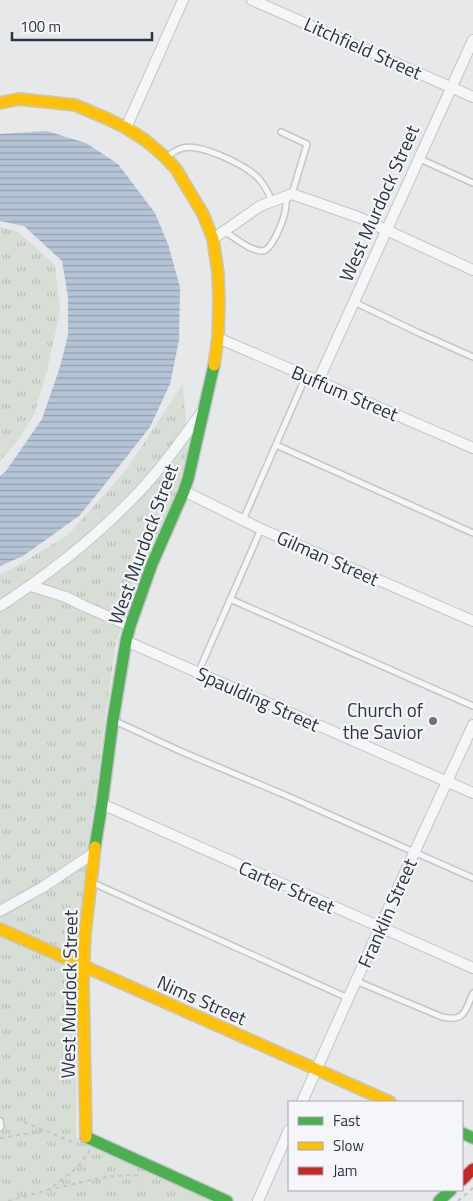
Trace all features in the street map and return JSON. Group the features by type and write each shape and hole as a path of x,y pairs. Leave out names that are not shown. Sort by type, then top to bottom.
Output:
{"street":[{"path":"126,128 182,0"},
{"name":"Litchfield Street","path":"252,0 473,97"},
{"name":"West Murdock Street","path":"318,381 473,40"},
{"path":"0,97 19,98"},
{"path":"0,103 19,98"},
{"name":"West Murdock Street","path":"19,98 75,106 108,119 145,140 166,157 176,169 203,214 213,239 218,272 219,302 218,338 214,365 184,492 152,564 126,641 94,853 85,934 85,1137 227,1201"},
{"path":"213,239 260,206 290,195 358,217 473,270"},
{"name":"Buffum Street","path":"218,338 473,448"},
{"path":"0,606 31,586 103,527 170,456 203,411"},
{"name":"Gilman Street","path":"184,492 243,521 473,621"},
{"path":"31,586 66,597 130,626"},
{"name":"Spaulding Street","path":"126,641 473,793"},
{"name":"Franklin Street","path":"302,1101 473,725"},
{"name":"Carter Street","path":"102,804 473,968"},
{"name":"West Murdock Street","path":"0,911 43,887 94,853"},
{"name":"Nims Street","path":"0,930 388,1101"},
{"path":"258,1201 288,1132"},
{"path":"463,1179 473,1169"},
{"path":"439,1201 450,1191"}],"lane":[{"path":"224,231 256,250 264,251 268,249 285,213 308,144 281,132"},
{"path":"166,157 184,148 196,148 211,152 239,165 256,176 272,201"},
{"path":"419,158 473,182"},
{"path":"354,302 473,357"},
{"path":"243,521 306,376"},
{"path":"276,445 473,533"},
{"path":"198,672 261,529"},
{"path":"230,599 473,706"},
{"path":"113,720 473,878"},
{"path":"91,882 348,998"},
{"path":"356,981 442,1018 450,1019 457,1019 464,1013 473,992"},
{"path":"0,1121 0,1128"}],"path":[{"path":"0,1138 46,1130"},
{"path":"48,1190 78,1167 91,1150"},
{"path":"8,1201 113,1176 133,1175 148,1177"},
{"path":"458,1201 473,1188"}],"green space":[{"path":"0,227 18,232 55,265 60,310 48,367 34,415 17,442 0,461"},
{"path":"183,384 188,451 177,491 155,538 115,646 83,888 77,988 76,1137 81,1141 216,1201 0,1201 0,574 12,569 68,535 126,470"}],"water":[{"path":"47,131 86,143 118,164 155,213 168,244 180,287 179,340 170,384 150,427 98,493 79,516 23,556 0,566 0,476 6,471 42,419 60,367 68,335 68,297 62,261 24,226 0,221 0,134"}],"traffic: fast":[{"path":"95,847 126,641 152,564 188,479 214,365"},
{"path":"463,1133 473,1138"},
{"path":"86,1137 227,1201"},
{"path":"439,1201 450,1191"}],"traffic: slow":[{"path":"0,103 19,99 75,105 108,119 145,140 176,169 203,214 213,239 218,273 219,302 218,338 214,365"},
{"path":"86,1137 83,981 85,934 95,847"},
{"path":"0,929 388,1101"}],"traffic: jam":[{"path":"463,1179 473,1169"}],"place":[{"name":"Church of the Savior","path":"433,721"}]}
